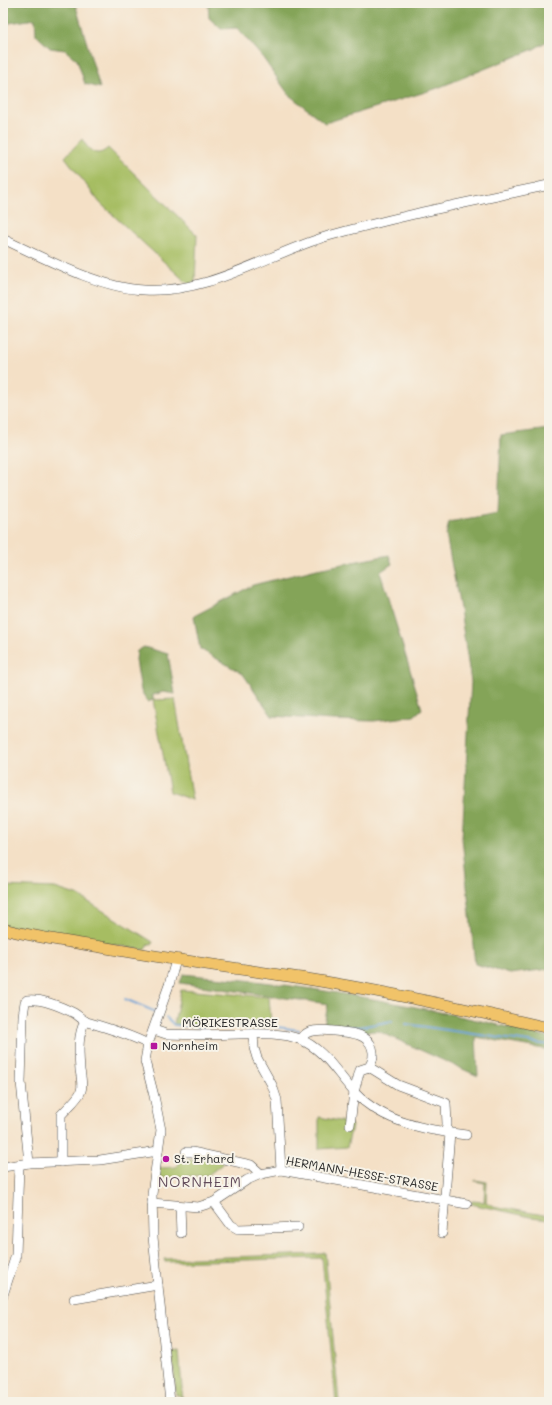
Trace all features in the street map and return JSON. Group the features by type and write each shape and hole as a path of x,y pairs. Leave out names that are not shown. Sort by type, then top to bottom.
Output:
{"main road":[{"path":"3,929 176,960 302,978 386,993 464,1008 549,1028"}],"street":[{"path":"3,240 69,269 113,285 143,290 167,290 197,286 327,237 391,220 549,185"},
{"path":"170,1402 153,1237 152,1203 154,1177 160,1139 160,1123 146,1063 148,1044 154,1030 176,960"},
{"path":"29,1163 21,1082 23,1016 25,1002 27,1000 42,1001 75,1014 85,1021 96,1023 134,1037 148,1044"},
{"path":"61,1162 61,1115 81,1092 82,1081 79,1059 79,1041 81,1029 85,1021"},
{"name":"MÖRIKESTRASSE","path":"154,1030 166,1034 279,1034 299,1039 322,1053 354,1092 366,1103 385,1114 413,1126 466,1135"},
{"path":"299,1039 308,1032 316,1030 359,1035 370,1043 373,1049 373,1058 369,1067 360,1070 354,1092 350,1125"},
{"path":"253,1034 254,1048 257,1058 272,1086 277,1100 281,1170"},
{"path":"369,1067 403,1088 446,1103 448,1133 442,1233"},
{"path":"3,1167 29,1163 100,1160 158,1151"},
{"path":"186,1152 251,1165 260,1174"},
{"path":"3,1296 16,1255 19,1165"},
{"name":"HERMANN-HESSE-STRASSE","path":"152,1203 198,1207 214,1202 247,1180 260,1174 281,1170 467,1204"},
{"path":"214,1202 232,1226 238,1229 298,1227"},
{"path":"180,1206 181,1233"},
{"path":"74,1299 158,1285"}],"green space":[{"path":"3,3 75,3 100,88 85,84 77,60 65,50 50,48 36,35 35,19 3,24"},
{"path":"208,3 549,3 549,40 534,49 435,89 325,123 289,95 263,58 237,28 221,29 209,18"},
{"path":"82,139 87,147 93,152 100,153 108,148 197,235 195,282 188,284 100,203 65,157"},
{"path":"549,429 549,969 510,974 475,964 462,838 471,682 459,603 446,535 449,522 498,513 501,435"},
{"path":"389,555 392,564 380,572 422,709 414,716 374,721 272,716 243,674 200,649 194,616 253,585 317,569"},
{"path":"144,647 168,654 175,694 163,692 153,695 153,700 148,702 141,691 136,660 137,651"},
{"path":"175,699 192,800 170,792 153,700"},
{"path":"3,886 55,888 79,896 153,942 152,944 147,945 145,950 3,926"},
{"path":"183,974 264,982 324,991 453,1015 549,1037 549,1050 476,1037 478,1076 378,1031 360,1032 324,1026 328,1004 180,983"},
{"path":"181,990 269,997 271,1024 174,1024"},
{"path":"319,1117 350,1123 352,1126 347,1147 319,1149"},
{"path":"196,1156 225,1162 208,1175 158,1178 160,1168 176,1167 181,1158 196,1161"},
{"path":"475,1180 487,1182 486,1202 493,1206 549,1216 549,1219 531,1217 471,1204 472,1201 484,1202 485,1183"},
{"path":"325,1252 339,1402 336,1402 322,1258 165,1262 164,1259 322,1254"},
{"path":"179,1351 183,1401 180,1395 176,1395 172,1352"}],"waterway":[{"path":"125,999 156,1012"},
{"path":"166,1017 174,1025 203,1027 270,1026 299,1030"},
{"path":"339,1027 360,1027 392,1021"},
{"path":"406,1024 549,1045"}],"place":[{"name":"Nornheim","path":"154,1046"},
{"name":"St. Erhard","path":"166,1159"}],"district":[{"name":"NORNHEIM","path":"200,1182"}]}
